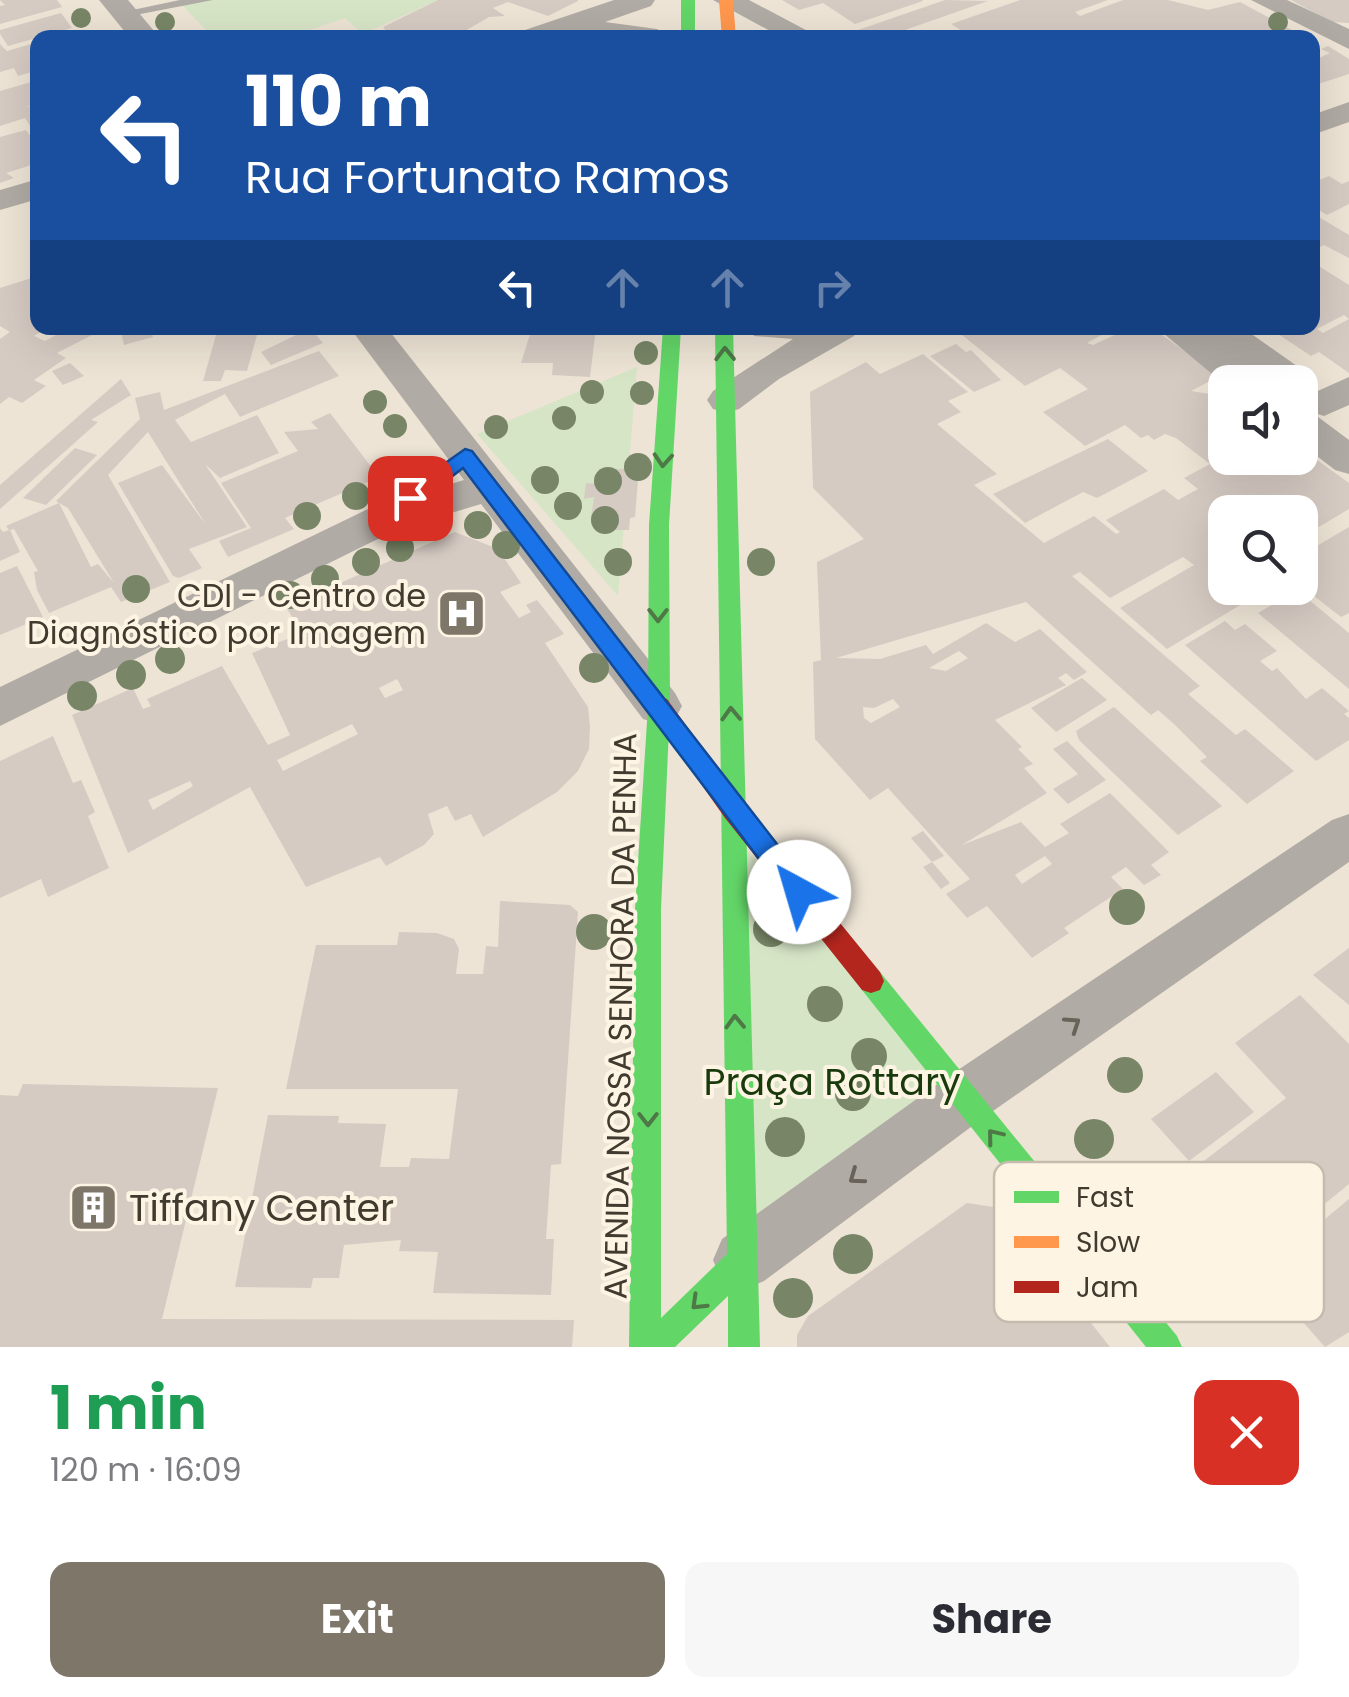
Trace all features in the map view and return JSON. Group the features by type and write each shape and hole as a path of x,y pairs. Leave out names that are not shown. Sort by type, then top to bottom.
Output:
{"main road":[{"path":"688,0 688,30"},
{"path":"726,0 728,30"},
{"name":"AVENIDA NOSSA SENHORA DA PENHA","path":"645,1347 648,909 659,706 659,524 672,335"},
{"path":"724,335 734,812 732,912 744,1347"},
{"path":"659,706 734,812 1015,1162"},
{"path":"653,1347 743,1260"},
{"path":"1146,1322 1166,1347"}],"street":[{"path":"553,30 642,0"},
{"path":"726,0 791,30"},
{"path":"1265,0 1349,40"},
{"path":"119,7 139,30"},
{"path":"562,27 620,30"},
{"path":"1320,123 1349,110"},
{"path":"0,200 30,191"},
{"path":"373,335 659,706"},
{"path":"726,400 766,370 828,335"},
{"path":"1185,335 1224,365"},
{"path":"1229,335 1319,401 1349,460"},
{"path":"0,708 477,471"},
{"path":"743,1260 964,1099 1349,836"}],"lane":[{"path":"119,7 206,0"}],"green space":[{"path":"177,0 438,0 372,30 358,30 345,18 310,30 206,30"},
{"path":"637,367 618,596 477,434"},
{"name":"Praça Rottary","path":"744,847 953,1095 752,1239"}],"building":[{"path":"0,0 57,0 62,7 0,24 0,6 5,5"},
{"path":"438,0 578,0 548,16 508,2 493,8 505,16 489,17 467,30 383,27"},
{"path":"782,0 923,1 855,24 823,3 799,10"},
{"path":"945,0 988,1 905,30 858,30"},
{"path":"1020,0 1108,0 1075,12 1080,16 1123,0 1168,0 1208,10 1240,2 1292,30 960,30 951,24"},
{"path":"1291,0 1349,0 1349,23 1331,22"},
{"path":"61,13 72,28 30,30 30,40 8,46 0,30"},
{"path":"0,44 7,51 30,44 30,72 18,76 14,68 0,72"},
{"path":"1328,46 1349,59 1349,74 1320,83 1320,57 1330,53 1321,49"},
{"path":"30,82 30,106 26,107 30,107 30,126 25,118 0,126 0,91"},
{"path":"26,130 30,135 30,166 6,173 14,178 0,183 0,137"},
{"path":"1329,176 1342,184 1349,181 1349,204 1327,215 1320,211 1320,180"},
{"path":"1320,218 1349,235 1349,258 1324,245 1320,247"},
{"path":"1320,267 1349,285 1349,319 1344,315 1320,327"},
{"path":"30,279 30,335 45,341 56,335 92,335 57,353 66,358 34,380 46,386 22,403 9,397 0,404 0,339 10,332 0,326 0,288"},
{"path":"1349,319 1349,373 1319,352 1311,356 1280,335 1320,335 1320,331"},
{"path":"122,335 153,337 124,345"},
{"path":"216,335 257,335 247,371 225,370 221,381 203,381"},
{"path":"296,335 316,335 323,343 271,365 261,352"},
{"path":"530,335 595,335 590,377 552,375 553,363 521,363"},
{"path":"962,335 1101,335 1087,343 1093,345 1115,335 1162,335 1208,368 1208,382 1191,391 1208,394 1208,462 1176,438 1165,434 1154,440 1148,435 1141,438 1125,425 1085,446 1043,412 1088,389 1060,368 1025,386"},
{"path":"956,344 966,352 971,350 1001,380 974,392 930,356"},
{"path":"319,351 339,376 240,417 225,394 175,420 191,442 257,415 279,453 220,478 205,464 247,527 189,549 202,568 179,578 173,576 118,483 162,465 206,525 148,432 108,475 170,582 121,602 111,587 49,613 37,590 34,572 38,571 14,529 10,530 20,552 0,561 0,528 3,532 9,530 6,526 59,503 56,501 140,419 135,398 160,392 164,410","holes":["59,503 68,508 114,583 98,564 91,567"]},
{"path":"923,354 968,392 948,401 961,412 937,424 997,474 974,485 1044,543 1094,516 1116,534 1120,532 1106,520 1164,489 1178,500 1198,489 1184,478 1208,465 1208,475 1318,475 1318,461 1349,483 1349,509 1318,527 1318,495 1208,495 1208,605 1240,605 1167,649 1120,608 1194,565 1183,557 1110,598 1080,572 1072,576 1200,686 1188,694 1236,735 1245,729 1294,771 1247,804 1200,761 1207,757 1174,724 1158,710 1151,715 1026,602 836,658 880,659 926,645 933,654 986,623 1015,642 1040,629 1087,672 1074,680 1066,673 1058,678 1066,685 995,720 1022,747 1018,749 1033,764 1024,768 1047,793 962,845 1021,822 1045,847 1069,833 1060,824 1110,793 1169,852 1151,865 1161,875 1144,885 1126,867 1111,877 1123,889 1064,928 1069,933 1032,958 987,906 967,918 946,894 970,879 888,788 870,800 815,739 813,662 821,660 817,562 864,539 813,488 810,392 866,362 880,374","holes":["959,651 968,658 946,671 929,668","893,699 900,707 871,723 864,718 863,707 874,708","1045,856 1052,864 1022,884 1015,875"]},
{"path":"70,363 84,376 63,385 52,371"},
{"path":"121,379 131,395 91,420 98,422 0,509 0,485"},
{"path":"330,413 379,477 285,518 294,529 228,557 219,541 251,528 221,483 298,451 284,432 318,429 311,422"},
{"path":"1108,439 1148,471 1097,498 1083,492 1025,523 993,494"},
{"path":"75,448 97,455 46,505 23,498"},
{"path":"639,468 635,517 630,518 629,530 597,530 598,523 591,518 594,497 584,499 586,483 597,484 599,470"},
{"path":"1349,527 1349,613 1341,617 1318,599 1318,545"},
{"path":"455,532 498,549 521,583 500,592 519,618 531,612 526,605 537,600 564,634 545,643 588,707 589,749 578,771 557,792 483,837 471,814 455,821 447,806 428,814 434,834 424,845 386,866 380,857 306,887 250,787 128,853 72,715 133,688 143,709 151,706 147,699 222,666 268,745 290,735 252,653 302,633 286,607","holes":["397,679 403,690 385,698 379,688","352,724 358,734 283,771 277,760","190,781 193,786 153,810 148,800"]},
{"path":"17,566 43,617 0,635 0,573"},
{"path":"1272,605 1315,605 1349,633 1349,689 1258,613"},
{"path":"1225,621 1235,630 1245,624 1277,651 1260,661 1272,671 1277,668 1306,699 1322,688 1349,711 1344,714 1349,718 1349,740 1316,761 1185,645"},
{"path":"1082,678 1107,700 1056,732 1031,708"},
{"path":"1114,707 1222,806 1178,835 1079,740 1076,731"},
{"path":"53,736 73,783 81,780 95,812 88,816 109,868 48,897 41,879 0,898 0,761"},
{"path":"1067,741 1106,780 1068,804 1053,789 1078,774 1053,749"},
{"path":"923,831 944,856 932,862 911,838"},
{"path":"932,862 950,883 941,889 923,867"},
{"path":"500,901 570,905 578,912 561,1164 551,1165 546,1239 554,1239 551,1295 433,1293 438,1252 399,1251 401,1240 344,1245 339,1278 313,1278 311,1288 235,1287 268,1115 339,1116 338,1123 386,1124 380,1167 409,1167 411,1158 449,1159 458,1089 286,1089 316,945 397,945 399,932 437,933 454,939 459,949 456,974 483,974 486,946 498,947"},
{"path":"1349,948 1349,1005 1313,975"},
{"path":"1300,995 1349,1044 1349,1184 1324,1204 1324,1162 1203,1162 1286,1098 1235,1043"},
{"path":"1216,1072 1254,1112 1189,1161 1151,1119"},
{"name":"Tiffany Center","path":"23,1084 218,1088 162,1319 574,1320 572,1347 0,1347 0,1095 18,1096"},
{"path":"1349,1199 1349,1332 1325,1347 1303,1322 1324,1322 1324,1220"},
{"path":"967,1203 994,1207 994,1322 1090,1322 1110,1347 797,1347 797,1335 808,1316"}],"traffic: fast":[{"path":"688,0 688,30"},
{"path":"645,1347 648,909 659,706 659,525 672,335"},
{"path":"724,335 744,1347"},
{"path":"871,981 1017,1162"},
{"path":"653,1347 743,1260"},
{"path":"1146,1322 1166,1347"}],"traffic: slow":[{"path":"726,0 728,30"}],"traffic: jam":[{"path":"659,706 734,811 871,981"}],"place":[{"name":"CDI - Centro de Diagnóstico por Imagem","path":"461,613"},
{"name":"Tiffany Center","path":"94,1207"}],"route":[{"path":"410,498 465,456 799,892"}]}
